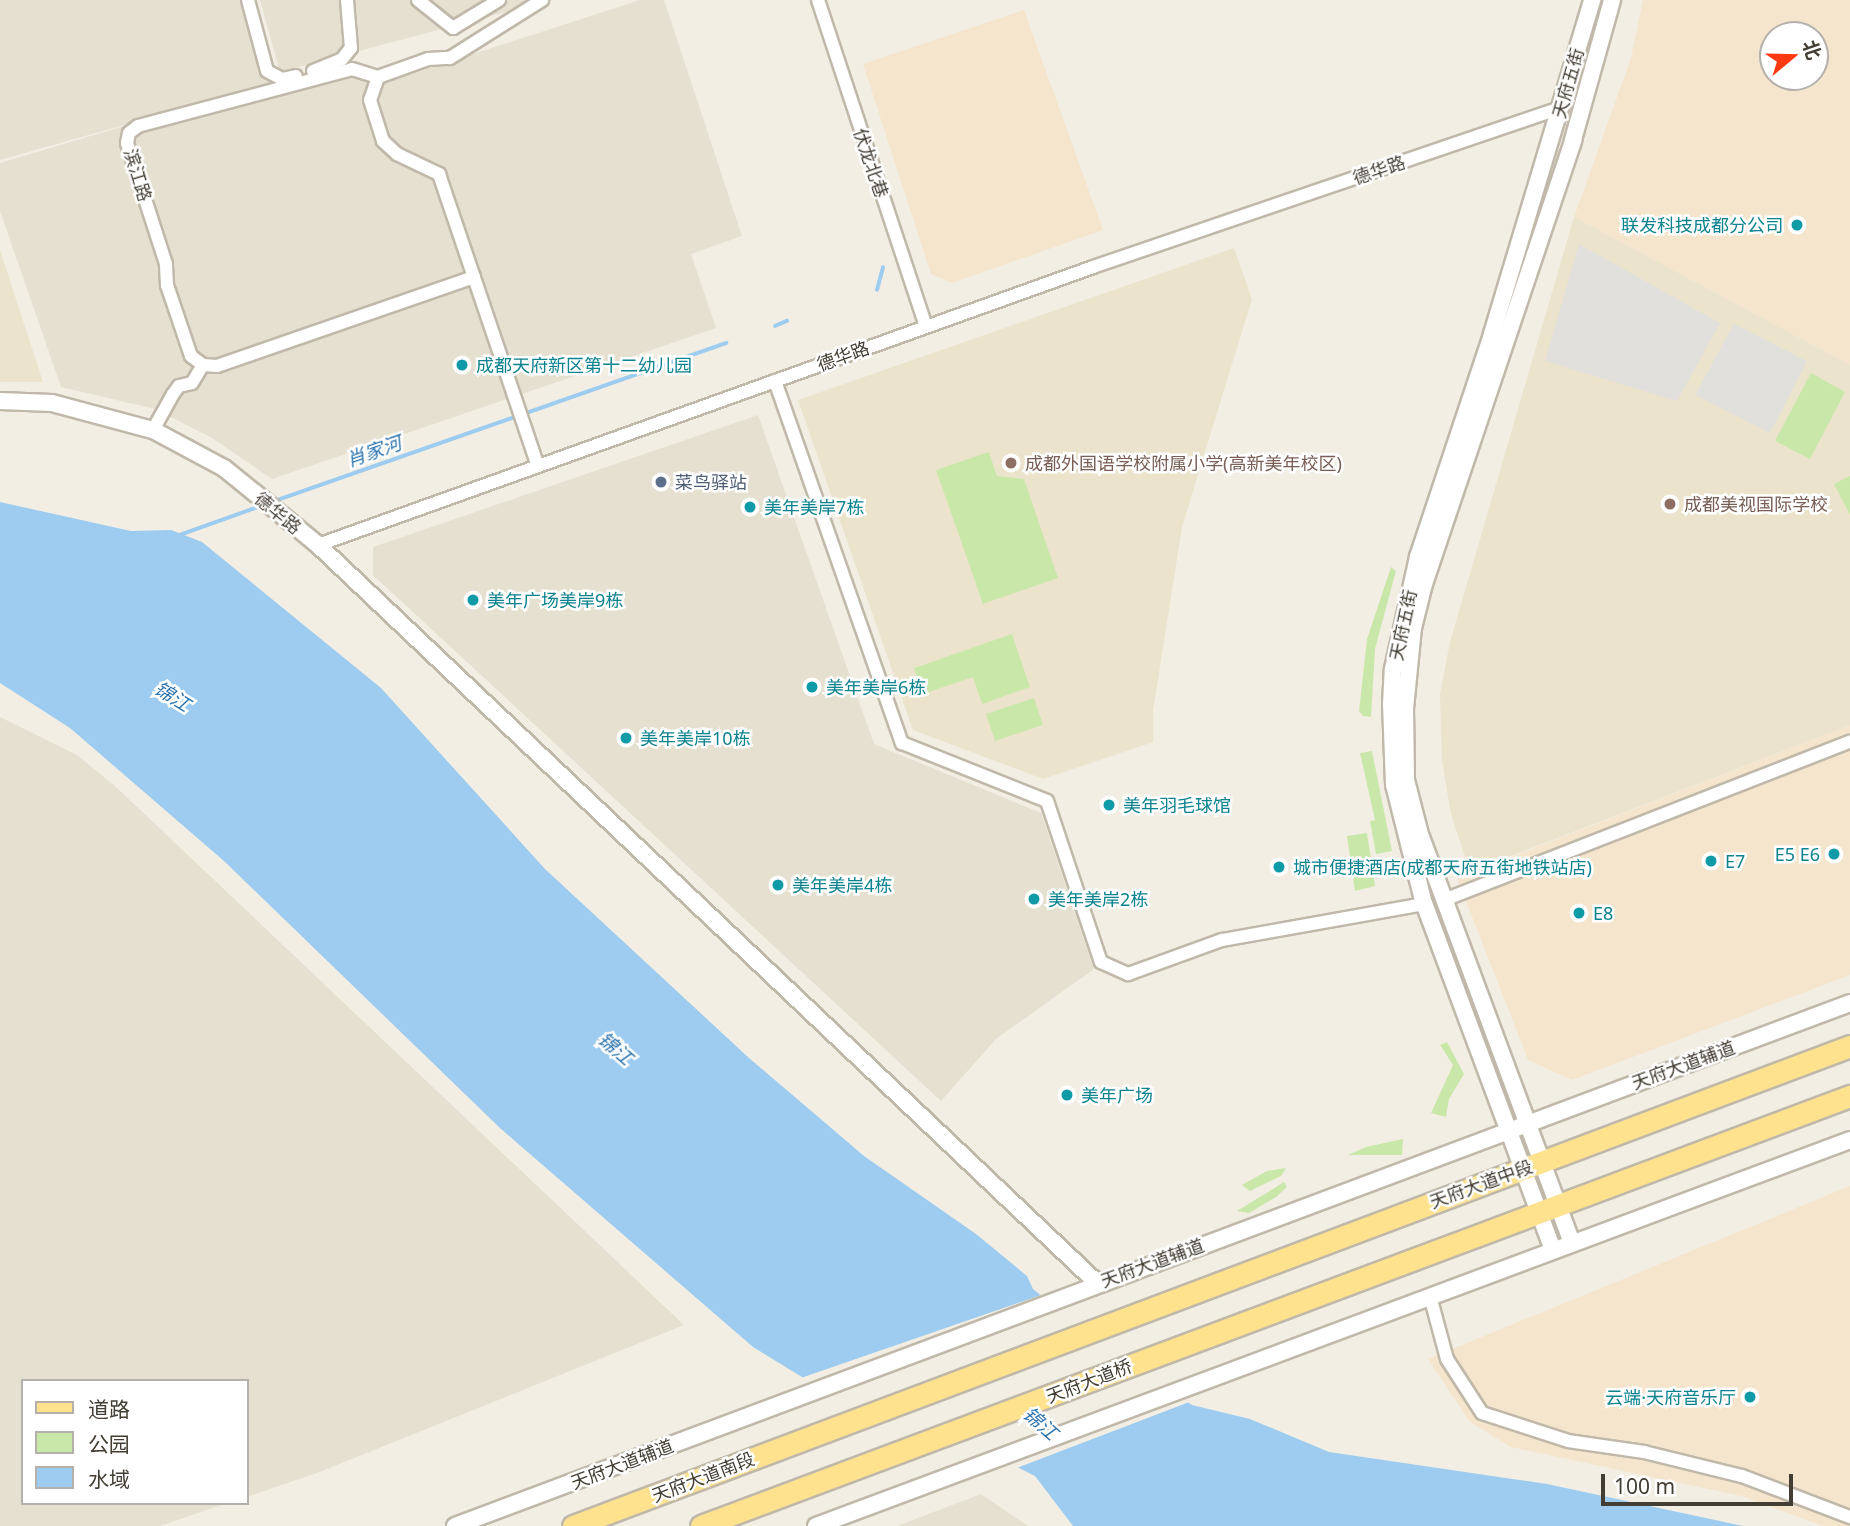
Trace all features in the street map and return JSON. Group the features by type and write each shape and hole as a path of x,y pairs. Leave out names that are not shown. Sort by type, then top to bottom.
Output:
{"main road":[{"name":"天府大道中段","path":"834,1427 1850,1046"},
{"path":"1548,1209 1850,1096"},
{"name":"天府大道桥","path":"701,1526 1548,1209"},
{"name":"天府大道南段","path":"572,1526 834,1427"}],"street":[{"path":"248,0 267,71 282,79 324,68 351,48 347,0"},
{"path":"418,0 453,28 499,0"},
{"name":"滨江路","path":"203,365 191,356 167,285 166,264 127,143 129,133 138,126 352,69 378,77 428,59 450,58 542,0"},
{"name":"伏龙北巷","path":"818,0 926,326"},
{"name":"天府五街","path":"1553,1251 1548,1209 1532,1165 1508,1130 1424,904 1394,785 1390,730 1393,669 1418,557 1562,107 1592,0"},
{"name":"天府五街","path":"1532,1165 1528,1123 1444,900 1406,780 1405,709 1413,628 1424,584 1573,140 1612,0"},
{"path":"378,77 370,100 383,141 397,154 439,174 538,466"},
{"name":"德华路","path":"153,430 224,468 318,545 926,326 1562,107"},
{"path":"0,401 52,403 153,430 179,386 192,383 203,365 217,366 474,277"},
{"path":"775,381 902,743 1048,801 1101,962 1128,974 1222,940 1424,904"},
{"path":"318,545 1097,1283"},
{"path":"1444,900 1850,742"},
{"name":"天府大道辅道","path":"455,1526 1097,1283 1850,1003"},
{"path":"816,1526 1850,1140"},
{"name":"天府五街","path":"1548,1209 1572,1243"},
{"path":"1430,1296 1447,1359 1482,1413 1568,1441 1644,1452 1742,1476 1850,1517"}],"shaded area":[{"path":"0,0 251,0 274,84 348,64 390,81 640,0 664,0 742,236 691,254 716,328 272,479 212,438 155,409 61,387 0,211 0,163 188,107 0,160"},
{"path":"260,0 551,0 280,72"},
{"name":"联发科技成都分公司","path":"1643,0 1850,0 1850,365 1574,217 1631,58"},
{"path":"1024,10 1103,230 952,283 931,274 863,64"},
{"name":"成都美视国际学校","path":"1574,217 1850,365 1850,725 1470,872 1451,814 1442,761 1440,694 1450,642"},
{"path":"1579,244 1720,323 1677,401 1545,361"},
{"name":"成都外国语学校附属小学(高新美年校区)","path":"1234,248 1252,299 1182,527 1153,711 1153,742 1043,779 913,730 798,400"},
{"path":"0,250 43,382 0,382"},
{"path":"1734,324 1807,361 1770,433 1695,395"},
{"path":"758,415 874,744 1041,813 1094,969 996,1039 941,1101 373,575 373,547"},
{"path":"0,717 77,755 116,787 684,1325 317,1473 248,1497 248,1379 21,1379 21,1505 221,1505 160,1526 0,1526"},
{"path":"1850,725 1850,975 1572,1080 1528,1060 1457,878"},
{"path":"1850,1186 1850,1526 1823,1526 1741,1496 1511,1447 1470,1422 1428,1359"},
{"path":"981,1494 1028,1526 897,1526"}],"green space":[{"path":"1811,373 1845,392 1810,459 1775,441"},
{"path":"989,452 997,476 1024,479 1058,578 983,604 936,470"},
{"path":"1850,476 1850,515 1834,484"},
{"path":"1391,567 1396,571 1375,649 1371,717 1363,716 1359,711 1367,639"},
{"path":"1012,634 1030,687 982,704 973,677 923,694 914,668"},
{"path":"1034,698 1043,725 995,741 986,714"},
{"path":"1372,751 1392,851 1376,854 1370,821 1375,820 1360,753"},
{"path":"1367,833 1375,886 1355,891 1347,836"},
{"path":"1447,1042 1464,1074 1449,1099 1446,1117 1431,1113 1453,1065 1440,1045"},
{"path":"1403,1139 1402,1155 1348,1155 1366,1147"},
{"path":"1286,1168 1281,1176 1250,1191 1242,1185 1267,1171"},
{"path":"1284,1182 1287,1187 1276,1197 1249,1213 1237,1211"}],"water":[{"name":"锦江","path":"0,502 131,531 171,530 202,542 381,688 545,869 749,1058 864,1156 976,1234 1027,1276 1033,1289 1107,1349 1192,1405 1250,1419 1329,1452 1547,1484 1743,1526 1073,1526 1035,1476 921,1419 815,1385 753,1347 500,1128 224,861 70,728 0,683"}],"pier":[{"path":"1044,1294 1109,1346 1192,1401 1014,1469 920,1423 851,1403 798,1379"}],"waterway":[{"name":"肖家河","path":"877,290 883,268"},
{"name":"肖家河","path":"775,326 787,321"},
{"name":"肖家河","path":"275,501 726,343"},
{"name":"肖家河","path":"180,535 261,506"}],"place":[{"name":"联发科技成都分公司","path":"1797,225"},
{"name":"成都天府新区第十二幼儿园","path":"462,365"},
{"name":"成都外国语学校附属小学(高新美年校区)","path":"1011,463"},
{"name":"菜鸟驿站","path":"661,482"},
{"name":"成都美视国际学校","path":"1670,504"},
{"name":"美年美岸7栋","path":"750,507"},
{"name":"美年广场美岸9栋","path":"473,600"},
{"name":"美年美岸6栋","path":"812,687"},
{"name":"美年美岸10栋","path":"626,738"},
{"name":"美年羽毛球馆","path":"1109,805"},
{"name":"E5 E6","path":"1834,854"},
{"name":"E7","path":"1711,861"},
{"name":"城市便捷酒店(成都天府五街地铁站店)","path":"1279,867"},
{"name":"美年美岸4栋","path":"778,885"},
{"name":"美年美岸2栋","path":"1034,899"},
{"name":"E8","path":"1579,913"},
{"name":"美年广场","path":"1067,1095"},
{"name":"云端·天府音乐厅","path":"1750,1397"}]}
